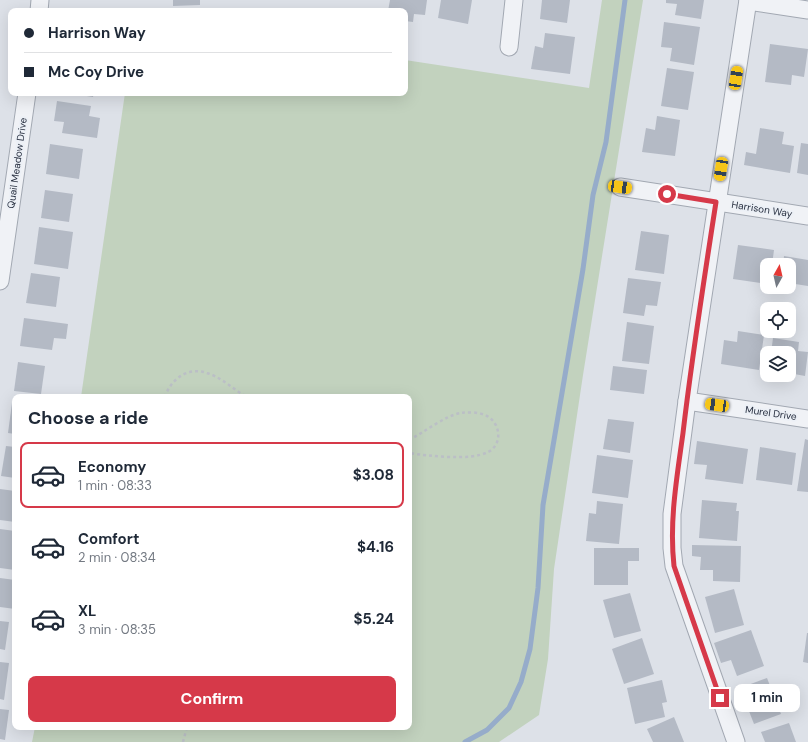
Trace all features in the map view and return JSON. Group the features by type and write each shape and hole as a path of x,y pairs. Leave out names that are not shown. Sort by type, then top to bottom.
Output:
{"street":[{"path":"509,47 514,0"},
{"path":"736,742 674,566 672,548 672,514 716,202 748,0 808,10"},
{"name":"Quail Meadow Drive","path":"0,282 27,96"},
{"name":"Harrison Way","path":"620,187 808,216"},
{"name":"Murel Drive","path":"687,401 808,419"}],"path":[{"path":"166,394 168,387 178,377 192,372 206,372 243,394"},
{"path":"412,438 459,413 485,415 495,422 498,431 498,441 490,451 476,456 412,453"},
{"path":"183,742 186,730"}],"green space":[{"path":"602,0 643,0 583,375 554,569 548,659 539,715 499,742 32,742 34,730 412,730 412,394 81,394 125,96 408,96 408,60 589,88"}],"building":[{"path":"173,0 200,0 200,5 173,6"},
{"path":"390,0 427,0 425,15 414,14 413,22 408,21 408,8 389,8"},
{"path":"441,0 472,0 468,24 438,18"},
{"path":"542,0 570,0 567,23 540,19"},
{"path":"666,0 704,0 701,19 675,15 677,4 666,3"},
{"path":"664,22 700,27 694,65 670,61 672,48 661,47"},
{"path":"545,33 575,37 570,74 531,69 535,46 543,48"},
{"path":"770,44 808,49 804,77 792,75 791,85 765,82"},
{"path":"667,68 694,72 688,110 661,106"},
{"path":"57,101 91,106 89,116 100,118 97,138 62,133 64,122 54,121"},
{"path":"657,116 680,120 675,156 642,152 646,128 655,130"},
{"path":"760,128 784,132 782,144 794,146 790,173 744,165 746,152 756,154"},
{"path":"801,143 808,144 808,175 797,173"},
{"path":"50,144 83,149 79,179 46,174"},
{"path":"45,190 73,194 69,222 41,218"},
{"path":"39,227 73,232 68,269 34,264"},
{"path":"641,231 669,235 664,274 635,270"},
{"path":"738,245 774,250 773,258 760,258 760,283 733,279"},
{"path":"784,256 796,258 784,258"},
{"path":"796,258 808,260 808,286 796,284"},
{"path":"31,273 60,277 56,307 26,303"},
{"path":"628,278 661,282 657,306 646,305 644,316 623,313"},
{"path":"24,318 68,324 66,339 54,338 52,350 20,346"},
{"path":"627,322 654,326 649,364 622,361"},
{"path":"738,331 760,334 760,338 764,338 762,346 760,346 759,370 721,364 724,340 737,342"},
{"path":"773,338 799,342 798,351 808,352 805,376 796,374 796,346 772,346"},
{"path":"18,362 45,366 41,394 14,391"},
{"path":"613,366 647,370 644,394 610,390"},
{"path":"12,403 12,434 8,433"},
{"path":"608,419 634,422 630,453 603,449"},
{"path":"805,439 808,440 808,492 797,491"},
{"path":"697,441 748,449 743,484 705,479 707,465 694,464"},
{"path":"6,446 12,447 12,478 1,476"},
{"path":"760,447 796,453 792,485 756,480"},
{"path":"597,455 633,460 628,498 592,493"},
{"path":"0,489 12,491 12,522 0,520"},
{"path":"702,500 737,503 736,511 739,511 737,541 699,538"},
{"path":"597,501 623,504 619,544 586,541 589,513 596,514"},
{"path":"0,529 12,531 12,570 0,568"},
{"path":"692,545 741,546 740,582 713,581 713,570 700,570 701,557 692,556"},
{"path":"594,548 639,548 639,561 628,561 628,585 594,585"},
{"path":"0,578 12,580 12,609 0,607"},
{"path":"734,589 744,625 715,633 705,597"},
{"path":"630,593 641,631 614,638 603,600"},
{"path":"0,621 9,622 5,650 0,649"},
{"path":"751,630 764,666 737,676 731,660 721,663 714,643"},
{"path":"808,633 808,663 803,662"},
{"path":"642,638 654,674 624,684 612,649"},
{"path":"0,662 9,663 4,700 0,699"},
{"path":"767,678 781,714 754,724 740,688"},
{"path":"662,680 667,702 662,703 665,717 635,724 627,688"},
{"path":"0,709 9,710 5,740 0,739"},
{"path":"674,717 684,742 653,742 647,729"},
{"path":"789,723 796,742 765,742 761,732"}],"waterway":[{"path":"465,742 487,730 509,708 521,682 530,649 538,588 543,505 583,269 593,195 606,142 625,0"}],"route":[{"path":"667,194 716,202 679,457 672,514 672,548 674,566 720,698"}]}
